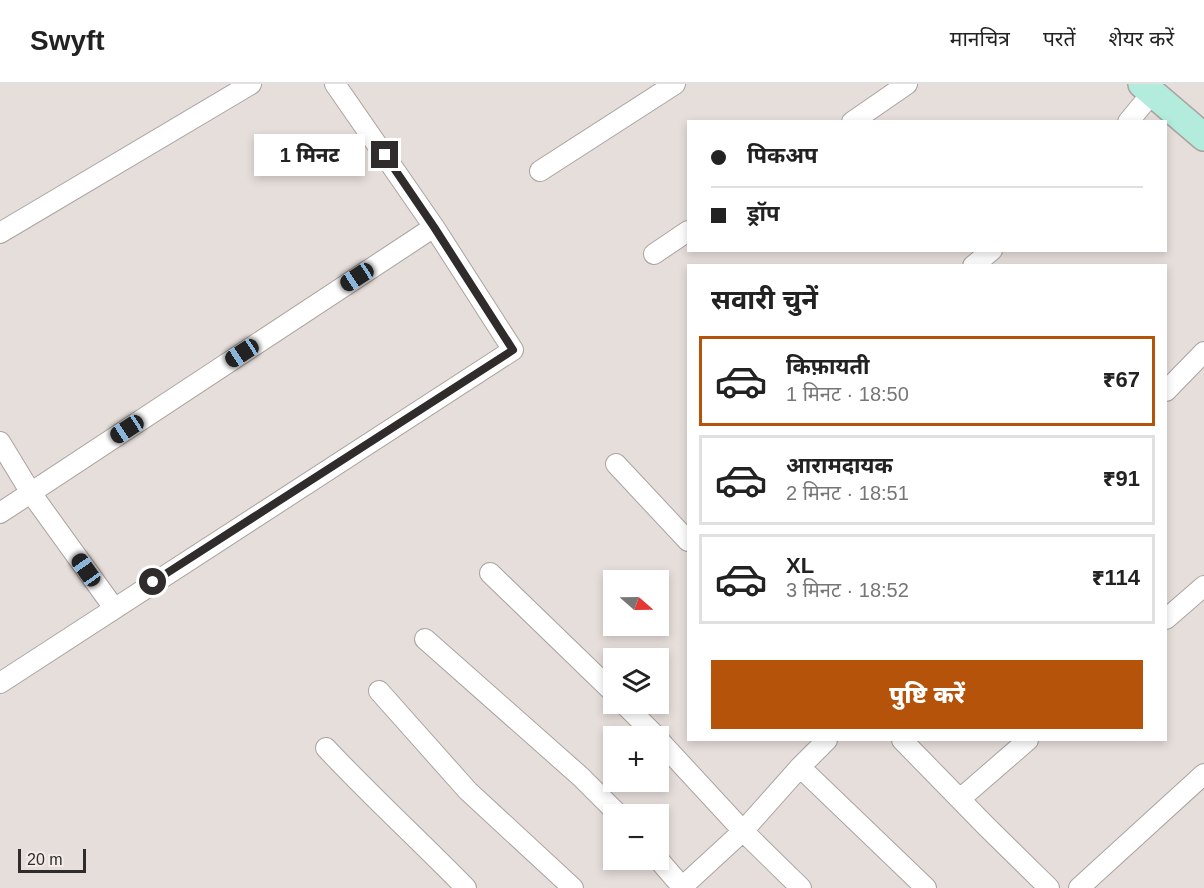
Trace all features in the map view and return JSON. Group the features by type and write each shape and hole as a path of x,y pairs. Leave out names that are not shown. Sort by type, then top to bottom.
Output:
{"street":[{"path":"0,233 251,84"},
{"path":"0,683 513,350 434,227 335,84"},
{"path":"540,171 675,84"},
{"path":"855,120 908,84"},
{"path":"1129,120 1147,88 1204,137"},
{"path":"0,513 434,227"},
{"path":"654,254 687,232"},
{"path":"975,264 990,252"},
{"path":"1167,390 1204,352"},
{"path":"0,442 31,493 114,608"},
{"path":"616,464 687,540"},
{"path":"490,573 603,682"},
{"path":"1167,618 1204,586"},
{"path":"425,639 581,777 608,804"},
{"path":"379,691 468,790 573,888"},
{"path":"634,714 645,726"},
{"path":"667,870 682,888 743,831 826,741"},
{"path":"903,741 1049,888"},
{"path":"960,799 1027,741"},
{"path":"326,748 466,888"},
{"path":"669,751 743,831 801,888"},
{"path":"800,767 926,888"},
{"path":"1079,888 1204,774"}],"route":[{"path":"153,582 513,350 385,155"}]}
